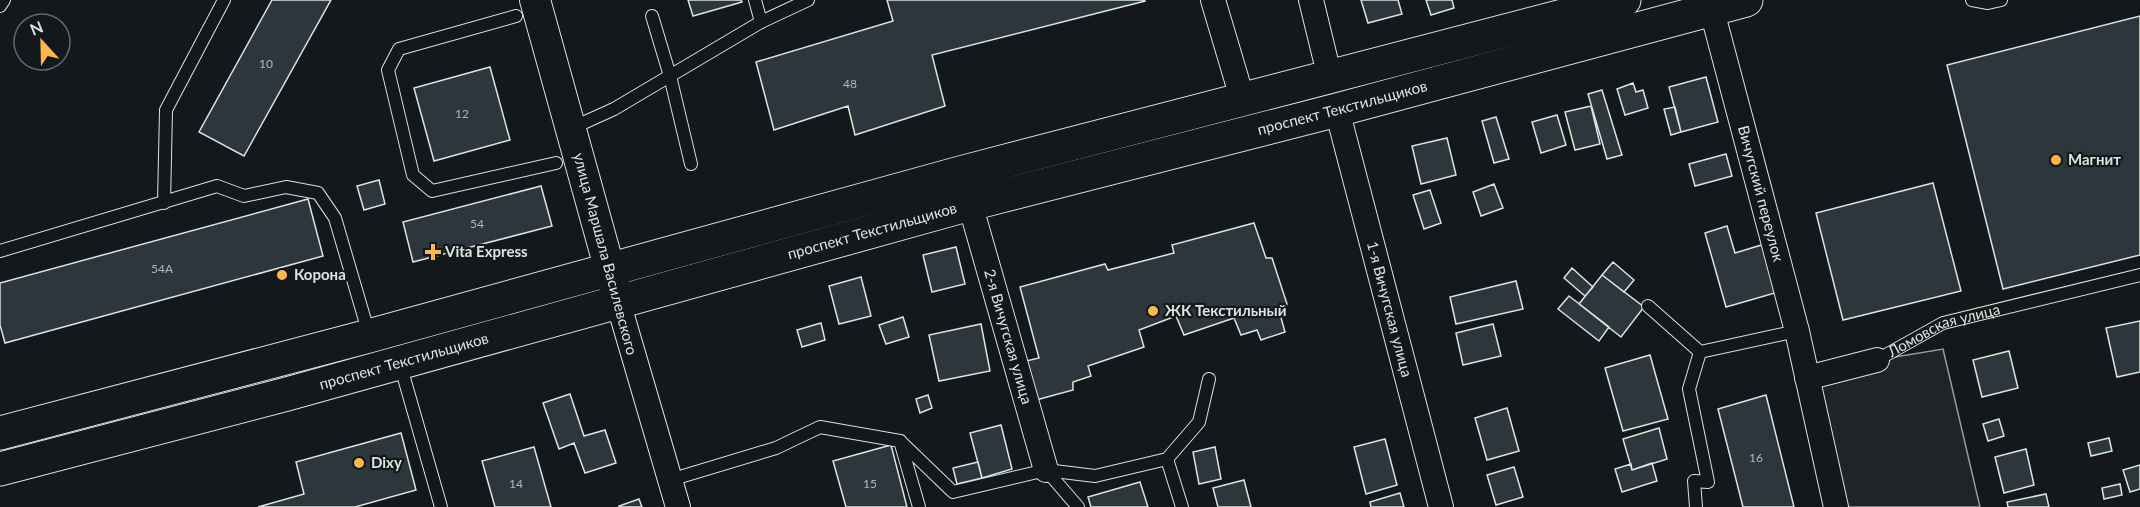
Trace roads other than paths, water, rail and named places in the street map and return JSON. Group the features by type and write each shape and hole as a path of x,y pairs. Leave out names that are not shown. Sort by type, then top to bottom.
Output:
{"main road":[{"path":"0,433 369,336 960,173 1624,0"},
{"name":"проспект Текстильщиков","path":"0,469 287,394 970,204 1337,110 1746,0"}],"street":[{"path":"1213,0 1243,101"},
{"path":"1311,0 1337,110"},
{"name":"улица Маршала Василевского","path":"525,8 571,128 618,302 678,507"},
{"name":"Вичугский переулок","path":"1712,11 1797,331 1807,378"},
{"name":"1-я Вичугская улица","path":"1337,110 1441,507"},
{"name":"2-я Вичугская улица","path":"970,204 1046,470"},
{"name":"Ломовская улица","path":"1807,378 1877,360"},
{"path":"1807,378 1836,507"}],"lane":[{"path":"0,6 4,0"},
{"path":"164,203 166,110 224,0"},
{"path":"755,0 761,22"},
{"path":"571,128 614,109 761,22 808,0"},
{"path":"1972,0 1988,3 2001,0"},
{"path":"525,8 399,49 388,70 413,176 432,191 556,163"},
{"path":"652,16 670,76 691,164"},
{"path":"0,251 217,186 244,196 286,187 318,193 335,218 369,336"},
{"name":"Ломовская улица","path":"1877,360 1943,323 2140,275"},
{"path":"1648,306 1700,352"},
{"path":"1700,352 1797,331"},
{"path":"1696,507 1694,481 1708,482 1689,388 1700,352"},
{"path":"400,362 441,507"},
{"path":"670,480 776,448 820,427 900,441 953,492 1046,470 1095,476 1167,459 1199,422 1209,379"},
{"path":"900,441 919,507"},
{"path":"1167,459 1182,507"},
{"path":"1046,470 1078,507"}],"place":[{"name":"Магнит","path":"2056,160"},
{"name":"Vita Express","path":"433,252"},
{"name":"Корона","path":"282,275"},
{"name":"ЖК Текстильный","path":"1153,311"},
{"name":"Dixy","path":"359,463"}]}
